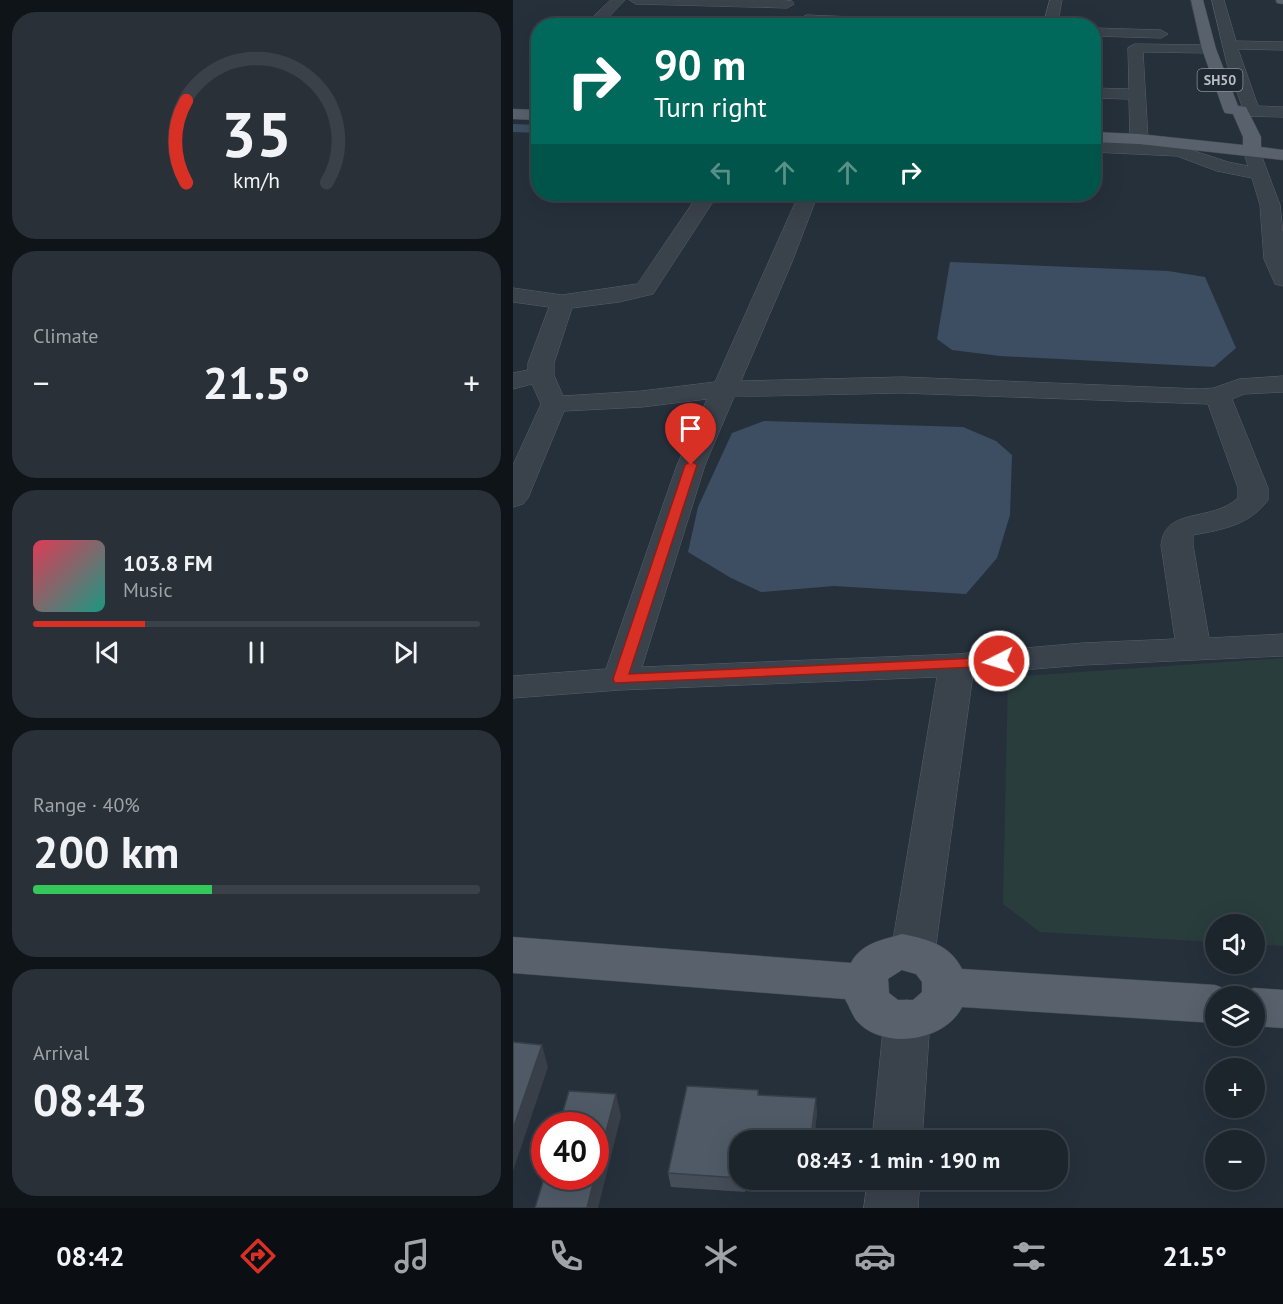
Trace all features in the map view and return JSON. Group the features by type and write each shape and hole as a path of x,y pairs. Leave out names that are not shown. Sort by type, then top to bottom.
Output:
{"main road":[{"name":"SH50","path":"1197,0 1207,43 1231,109 1246,111 1252,152"},
{"path":"1205,0 1246,111"},
{"path":"513,114 531,115"},
{"path":"1101,137 1140,139 1283,155"},
{"path":"913,952 932,960 940,967 946,987 941,1003 934,1010 907,1020 891,1018 873,1007 866,999 864,982 872,964 881,958 891,954 913,952"},
{"path":"513,955 864,982"},
{"path":"946,987 1205,1003"},
{"path":"1265,1008 1283,1009"}],"street":[{"path":"600,18 619,0"},
{"path":"636,0 783,2 803,10 804,18"},
{"path":"1052,18 1056,0"},
{"path":"1218,0 1231,45 1241,64 1246,111 1283,112"},
{"path":"656,17 674,1"},
{"path":"1101,33 1207,43"},
{"path":"1140,139 1135,48 1207,43"},
{"path":"1231,45 1283,46"},
{"path":"1101,93 1137,94"},
{"path":"1101,147 1179,151 1224,167 1261,174"},
{"path":"1252,152 1270,205 1280,266"},
{"path":"513,295 562,302 619,295 645,288 703,201"},
{"path":"620,679 691,465 806,201"},
{"path":"513,498 554,404 541,375 541,363 562,302"},
{"path":"513,381 541,375"},
{"path":"554,404 642,399 725,389 902,385 1218,396 1239,387 1283,384"},
{"path":"1194,650 1177,544 1178,533 1183,528 1233,517 1253,500 1253,488 1218,396"},
{"path":"513,687 620,679 957,665 1083,654 1283,645"},
{"path":"913,952 957,665"},
{"path":"898,1130 907,1020"},
{"path":"891,1208 893,1190"}],"green space":[{"path":"1283,658 1283,946 1265,945 1265,914 1205,914 1205,941 1040,932 1003,904 1008,677"}],"water":[{"path":"950,262 1168,271 1205,277 1236,348 1214,367 1000,356 952,350 937,339"},
{"path":"764,421 963,427 996,441 1012,455 1010,515 997,558 966,594 834,586 761,592 731,578 688,552 698,507 732,433"}],"building":[{"path":"513,1042 542,1045 513,1129"},
{"path":"687,1086 758,1090 758,1095 816,1098 812,1130 729,1130 729,1177 668,1173"},
{"path":"569,1091 616,1094 609,1120 609,1112 563,1112"},
{"path":"540,1190 592,1190 587,1208 535,1208"}],"waterway":[{"path":"513,128 531,129"}],"route":[{"path":"691,465 620,679 957,665 999,661"}]}
